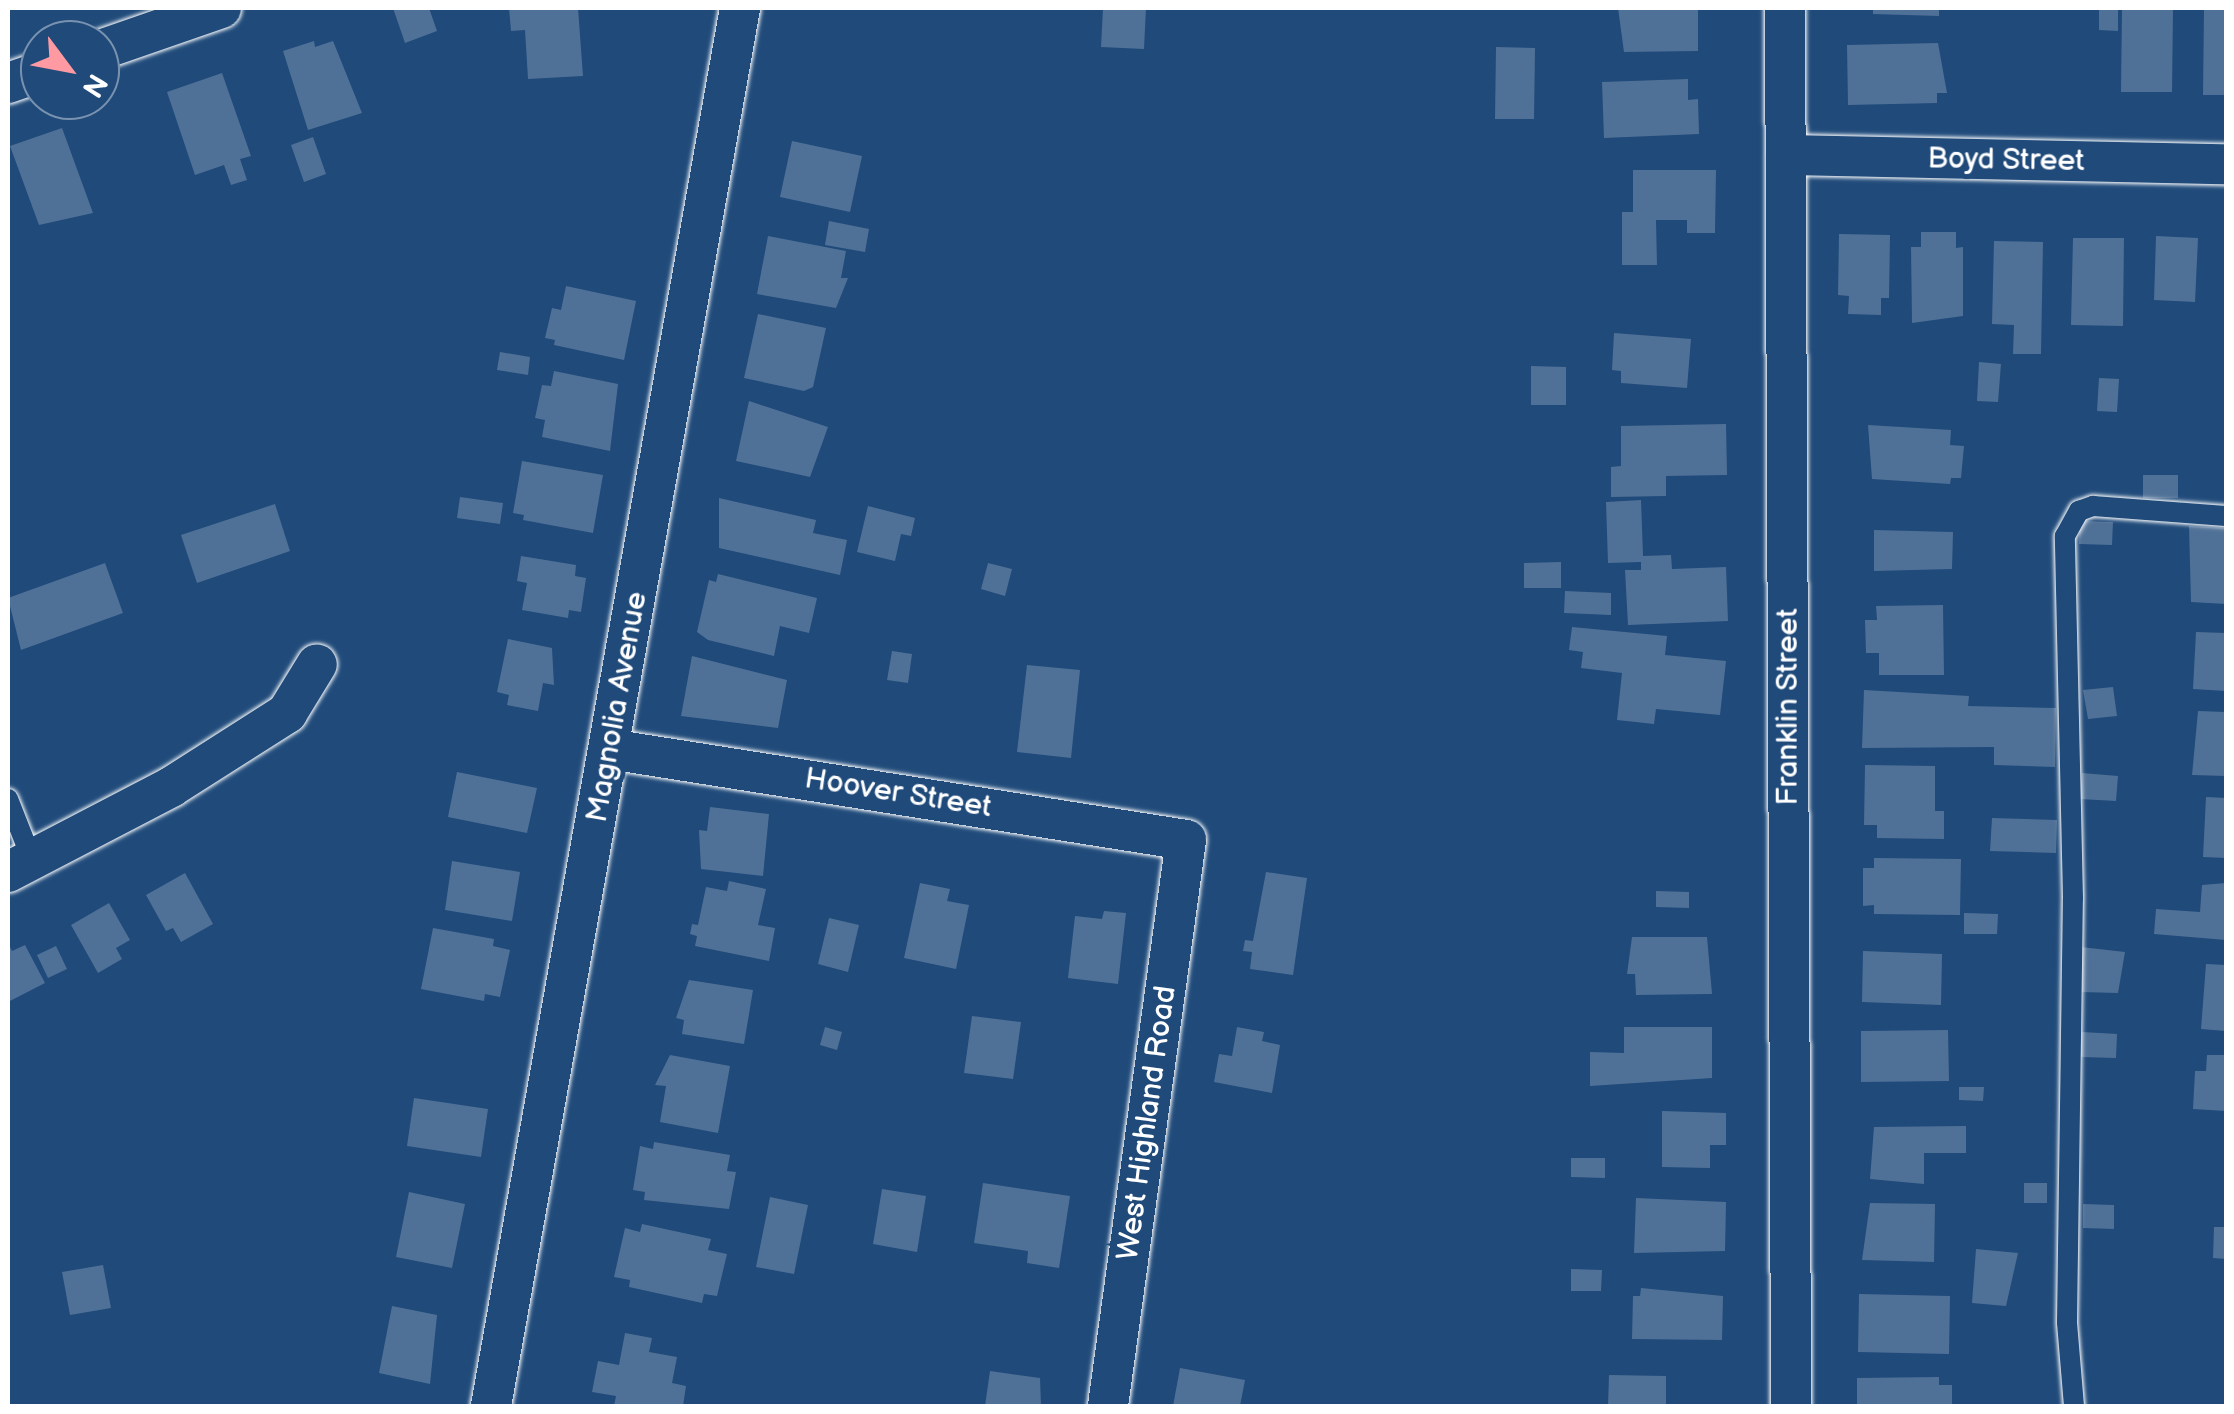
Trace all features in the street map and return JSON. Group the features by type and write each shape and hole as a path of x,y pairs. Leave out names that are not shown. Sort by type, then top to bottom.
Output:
{"street":[{"path":"120,43 221,8"},
{"name":"Magnolia Avenue","path":"491,1406 740,8"},
{"name":"Franklin Street","path":"1785,8 1792,1406"},
{"name":"Boyd Street","path":"1786,155 2226,164"},
{"path":"20,866 172,787 287,713 317,664"},
{"name":"Hoover Street","path":"610,750 1186,840"},
{"name":"West Highland Road","path":"1108,1406 1186,840"}],"lane":[{"path":"2074,1406 2067,1322 2072,898 2065,536 2079,511 2093,506 2226,516"},
{"path":"8,799 20,866"}],"building":[{"path":"393,8 429,8 437,31 405,43"},
{"path":"509,8 578,8 583,76 528,79 525,30 511,31"},
{"path":"1103,8 1146,8 1144,49 1101,47"},
{"path":"1618,8 1698,8 1698,51 1624,52"},
{"path":"1873,8 1939,8 1939,16 1873,14"},
{"path":"2099,8 2118,8 2118,31 2099,30"},
{"path":"2122,8 2173,8 2172,92 2121,92"},
{"path":"2204,8 2226,8 2226,95 2203,95"},
{"path":"314,41 315,47 333,41 362,113 308,130 283,51"},
{"path":"1938,43 1947,93 1937,93 1937,103 1848,105 1847,45"},
{"path":"1496,47 1535,48 1534,119 1495,119"},
{"path":"222,73 251,156 240,159 247,180 231,185 224,165 195,175 167,92"},
{"path":"1688,79 1688,100 1698,99 1699,134 1604,138 1602,82"},
{"path":"62,128 93,213 39,225 10,146"},
{"path":"313,137 326,174 304,182 291,145"},
{"path":"792,141 862,156 850,212 780,197"},
{"path":"1633,170 1716,170 1715,233 1687,233 1687,220 1656,220 1657,265 1622,265 1622,212 1633,212"},
{"path":"829,221 869,229 865,252 825,245"},
{"path":"1921,232 1956,232 1956,248 1963,247 1963,316 1912,323 1911,247 1921,247"},
{"path":"1839,234 1890,235 1889,298 1881,298 1881,315 1848,314 1849,296 1838,295"},
{"path":"768,236 846,251 841,278 848,278 836,308 757,294"},
{"path":"2156,236 2198,238 2195,302 2154,300"},
{"path":"2073,238 2124,238 2123,326 2071,325"},
{"path":"1994,241 2043,242 2041,354 2013,354 2014,325 1992,324"},
{"path":"566,286 636,301 624,360 554,345 555,340 545,338 552,308 561,310"},
{"path":"758,314 826,328 813,387 804,391 744,378"},
{"path":"1614,333 1691,339 1687,388 1621,383 1621,371 1612,370"},
{"path":"500,352 530,357 528,375 497,370"},
{"path":"1979,362 2001,364 1998,402 1977,401"},
{"path":"1531,366 1566,367 1566,405 1531,405"},
{"path":"554,371 618,384 610,451 542,437 545,420 535,418 542,385 551,386"},
{"path":"2099,378 2119,379 2117,412 2097,411"},
{"path":"749,401 828,427 810,477 736,461"},
{"path":"1726,424 1727,475 1666,476 1666,496 1611,497 1611,467 1621,466 1621,426"},
{"path":"1868,425 1951,430 1950,445 1964,446 1961,478 1951,478 1950,484 1872,479"},
{"path":"522,461 603,475 593,533 523,520 524,515 513,513"},
{"path":"2143,475 2178,475 2178,498 2143,498"},
{"path":"460,497 503,503 500,524 457,518"},
{"path":"719,498 816,520 813,533 847,540 840,575 719,548"},
{"path":"1641,500 1643,556 1671,555 1672,569 1726,567 1728,621 1628,625 1625,570 1641,570 1641,562 1608,563 1606,502"},
{"path":"275,504 290,551 197,583 181,535"},
{"path":"868,506 915,518 911,536 901,534 895,561 857,552"},
{"path":"2080,521 2113,522 2112,545 2079,544"},
{"path":"2189,526 2226,528 2226,604 2191,602"},
{"path":"1874,530 1953,532 1952,569 1874,571"},
{"path":"521,556 576,565 575,576 586,578 581,612 569,610 568,618 522,610 527,583 517,581"},
{"path":"1561,562 1561,588 1524,588 1524,563"},
{"path":"105,563 123,613 21,650 8,598"},
{"path":"988,563 1012,569 1005,596 981,589"},
{"path":"718,574 817,598 809,633 780,626 774,656 708,640 697,632 709,580 716,582"},
{"path":"1565,591 1611,593 1611,615 1564,613"},
{"path":"1943,605 1944,675 1879,675 1879,653 1866,653 1865,620 1877,620 1876,606"},
{"path":"1572,627 1667,636 1665,655 1726,661 1720,715 1656,709 1654,724 1617,720 1622,673 1581,668 1583,652 1569,650"},
{"path":"2196,632 2226,633 2226,691 2193,689"},
{"path":"508,639 552,648 554,685 543,683 538,711 507,705 509,695 497,692"},
{"path":"892,651 912,654 908,683 887,680"},
{"path":"692,656 787,680 778,728 681,716"},
{"path":"1027,665 1080,670 1071,758 1017,752"},
{"path":"2113,687 2117,716 2088,719 2083,690"},
{"path":"1864,690 1969,696 1968,706 2056,708 2055,767 1994,765 1994,747 1862,748"},
{"path":"2198,711 2226,712 2226,776 2192,775"},
{"path":"1865,765 1935,766 1935,811 1944,811 1944,839 1877,838 1877,825 1864,825"},
{"path":"457,772 537,788 527,833 448,817"},
{"path":"2082,773 2118,776 2116,801 2080,799"},
{"path":"2206,797 2226,798 2226,858 2203,857"},
{"path":"710,807 769,814 763,876 701,869 699,830 707,831"},
{"path":"1992,818 2057,820 2056,853 1990,851"},
{"path":"1874,858 1961,859 1960,915 1874,914 1874,905 1863,906 1863,868 1874,868"},
{"path":"452,861 520,872 512,921 445,910"},
{"path":"1266,872 1307,878 1293,975 1250,969 1252,952 1243,951 1245,940 1253,941"},
{"path":"185,873 213,924 181,942 173,928 166,931 146,895"},
{"path":"729,881 766,889 758,925 775,928 769,961 695,946 697,936 690,934 692,924 698,925 706,887 727,891"},
{"path":"920,883 950,889 947,901 969,905 956,969 904,958"},
{"path":"2226,883 2226,940 2154,934 2156,909 2200,912 2202,885"},
{"path":"1656,891 1689,892 1689,908 1656,907"},
{"path":"109,903 130,940 116,948 122,959 98,973 71,925"},
{"path":"1104,911 1126,913 1118,984 1068,978 1075,916 1102,919"},
{"path":"1964,913 1998,914 1997,934 1964,934"},
{"path":"829,918 859,925 848,972 818,964"},
{"path":"433,928 494,939 493,946 510,950 500,997 485,994 484,1001 421,989"},
{"path":"1632,937 1707,937 1712,994 1636,995 1635,974 1627,974"},
{"path":"8,943 12,951 25,945 45,983 8,1002"},
{"path":"56,946 67,969 48,978 37,955"},
{"path":"2081,947 2125,952 2118,993 2080,992"},
{"path":"1863,951 1942,954 1941,1005 1862,1002"},
{"path":"2206,964 2226,965 2226,1031 2201,1029"},
{"path":"689,980 753,990 744,1044 682,1034 684,1020 676,1018"},
{"path":"972,1016 1021,1022 1013,1079 964,1073"},
{"path":"825,1027 842,1032 837,1050 820,1045"},
{"path":"1237,1027 1264,1032 1262,1041 1280,1045 1272,1093 1214,1082 1219,1054 1232,1056"},
{"path":"1624,1027 1712,1027 1712,1078 1590,1086 1590,1052 1624,1053"},
{"path":"1948,1030 1949,1081 1861,1082 1861,1031"},
{"path":"2082,1032 2117,1034 2116,1058 2080,1057"},
{"path":"670,1055 730,1066 718,1133 660,1122 666,1086 655,1085"},
{"path":"2207,1055 2226,1055 2226,1111 2193,1109 2195,1071 2206,1071"},
{"path":"1959,1087 1984,1087 1983,1101 1959,1100"},
{"path":"414,1098 488,1109 481,1157 407,1146"},
{"path":"1662,1111 1726,1113 1726,1145 1710,1145 1710,1168 1662,1167"},
{"path":"1966,1126 1966,1153 1924,1153 1924,1184 1870,1179 1874,1127"},
{"path":"654,1142 730,1155 727,1171 736,1172 729,1209 644,1200 645,1192 633,1190 640,1146 653,1149"},
{"path":"1571,1158 1605,1158 1605,1178 1571,1177"},
{"path":"983,1183 1070,1196 1059,1268 1027,1263 1028,1251 974,1243"},
{"path":"2024,1183 2047,1183 2047,1203 2024,1203"},
{"path":"882,1189 926,1196 917,1252 873,1244"},
{"path":"409,1192 465,1204 452,1268 396,1257"},
{"path":"770,1197 808,1205 794,1274 756,1267"},
{"path":"1636,1198 1726,1202 1725,1251 1634,1253"},
{"path":"1870,1203 1935,1204 1934,1262 1862,1260"},
{"path":"2083,1204 2114,1205 2114,1229 2083,1228"},
{"path":"642,1224 711,1239 708,1250 727,1254 717,1296 704,1294 702,1303 629,1287 630,1280 614,1277 625,1228 640,1232"},
{"path":"2214,1227 2226,1227 2226,1259 2213,1258"},
{"path":"1976,1249 2018,1253 2006,1306 1972,1303"},
{"path":"103,1265 111,1308 70,1315 62,1272"},
{"path":"1571,1269 1602,1270 1601,1291 1571,1291"},
{"path":"1641,1288 1723,1296 1722,1340 1632,1339 1633,1296 1640,1296"},
{"path":"1859,1294 1950,1296 1949,1354 1858,1352"},
{"path":"392,1306 437,1315 430,1384 379,1373"},
{"path":"625,1333 652,1338 649,1352 677,1357 672,1383 686,1386 683,1406 614,1406 616,1396 592,1392 598,1361 619,1365"},
{"path":"1180,1368 1245,1380 1240,1406 1173,1406"},
{"path":"990,1371 1040,1378 1041,1406 985,1406"},
{"path":"1609,1375 1666,1376 1666,1406 1608,1406"},
{"path":"1939,1377 1939,1385 1952,1385 1952,1406 1857,1406 1857,1378"}]}
